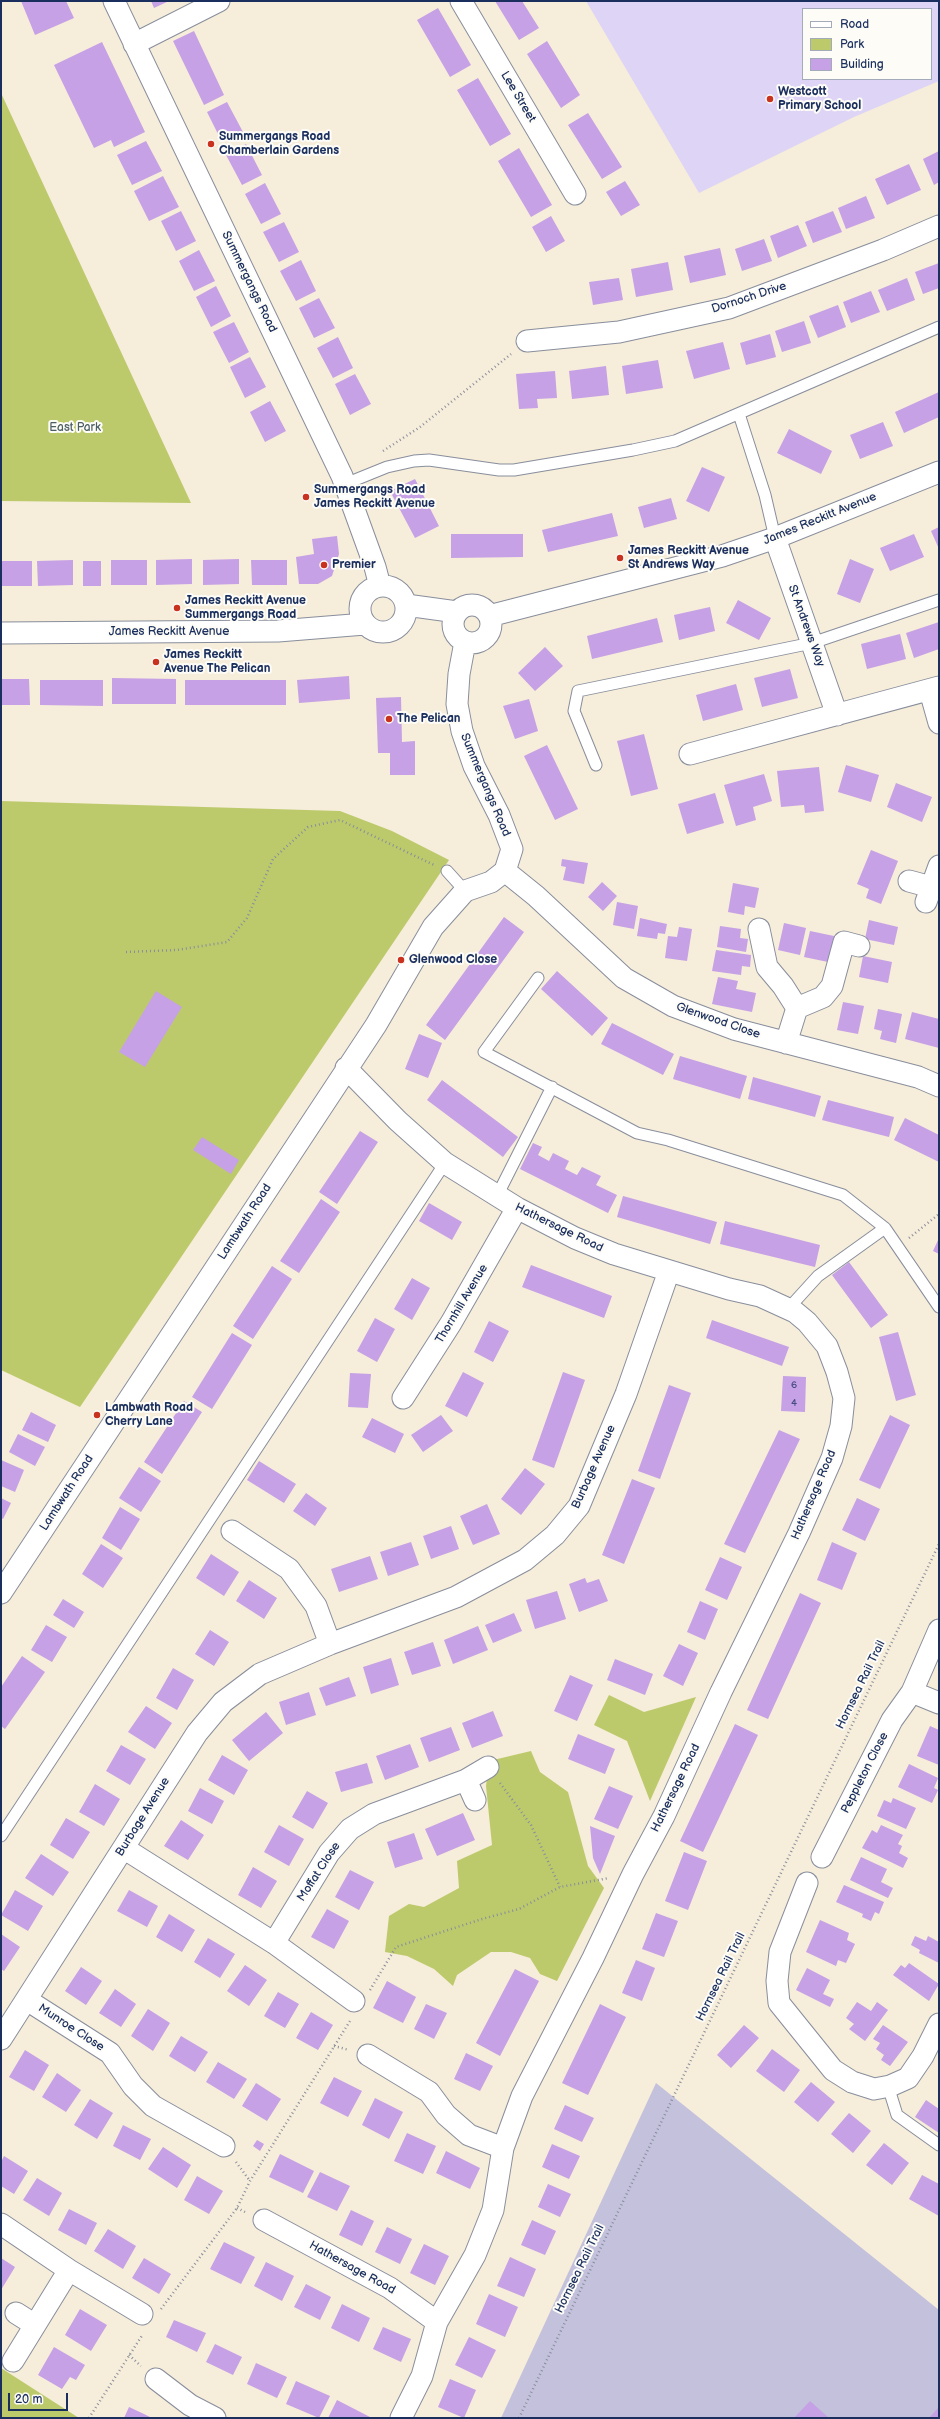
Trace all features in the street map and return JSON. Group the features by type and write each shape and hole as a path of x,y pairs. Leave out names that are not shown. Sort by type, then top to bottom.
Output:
{"street":[{"name":"Summergangs Road","path":"114,1 345,484 378,576"},
{"path":"134,44 219,1"},
{"name":"Lee Street","path":"461,1 576,194"},
{"name":"Dornoch Drive","path":"527,341 619,332 729,308 883,250 939,226"},
{"name":"James Reckitt Avenue","path":"489,616 722,556 775,538 939,472"},
{"name":"St Andrews Way","path":"775,538 838,715"},
{"path":"378,576 399,591 405,613 399,626 385,632 378,632 365,624 361,617 361,602 378,576"},
{"path":"475,605 486,611 489,616 491,622 488,635 478,643 465,642 455,634 454,617 463,607 475,605"},
{"path":"405,613 454,617"},
{"name":"James Reckitt Avenue","path":"1,633 278,631 365,624"},
{"name":"Summergangs Road","path":"465,642 459,674 457,704 462,731 474,766 499,816 512,849 505,871"},
{"path":"690,754 935,689 939,723"},
{"path":"908,881 928,895 939,866"},
{"name":"Lambwath Road","path":"4,1581 376,1025 433,927 465,891 491,882 505,871"},
{"name":"Glenwood Close","path":"505,871 536,896 624,978 673,1006 734,1028 918,1077 939,1086"},
{"path":"759,929 767,967 783,986 797,1008"},
{"path":"786,1043 797,1008 823,997 832,986 844,942 858,946"},
{"name":"Hathersage Road","path":"346,1068 398,1121 445,1163 518,1208 575,1238 614,1254 728,1290 760,1296 788,1309 807,1322 827,1346 837,1372 844,1398 840,1426 832,1458 799,1533 721,1692 664,1816 633,1874 593,1958 522,2096 503,2148 493,2210 475,2256 437,2322 422,2376 401,2418"},
{"name":"Thornhill Avenue","path":"403,1398 451,1324 518,1208"},
{"name":"Burbage Avenue","path":"1,2039 125,1849 144,1814 197,1733 223,1702 260,1674 330,1644 456,1597 525,1560 555,1536 579,1506 626,1394 669,1272"},
{"path":"232,1531 289,1569 316,1606 330,1644"},
{"name":"Peppleton Close","path":"822,1857 892,1720 912,1692 939,1630"},
{"path":"912,1692 939,1703"},
{"name":"Moffat Close","path":"274,1942 329,1853 350,1828 374,1814 466,1780 488,1766"},
{"path":"466,1780 475,1800"},
{"path":"125,1849 274,1942 358,2003"},
{"path":"807,1883 780,1952 777,1981 770,2005 832,2070 852,2082 874,2089 888,2086 908,2078 923,2056 939,2024"},
{"name":"Munroe Close","path":"26,2000 110,2054 133,2086 153,2106 224,2146"},
{"path":"368,2055 429,2092 446,2115 469,2135 503,2148"},
{"name":"Hathersage Road","path":"264,2220 390,2288 437,2322"},
{"path":"1,2224 69,2270 150,2318"},
{"path":"13,2360 69,2270"},
{"path":"16,2313 35,2325"},
{"path":"156,2379 190,2405 215,2418"}],"lane":[{"path":"345,484 387,467 414,460 429,460 500,470 514,470 633,450 675,441 939,327"},
{"path":"739,414 765,494 775,538"},
{"path":"596,765 574,711 578,691 812,643 939,600"},
{"path":"447,871 465,891"},
{"path":"538,978 484,1052 637,1133 668,1140 843,1195 885,1228 939,1307"},
{"path":"497,1196 552,1087"},
{"path":"1,1836 445,1163"},
{"path":"788,1309 818,1276 885,1228"},
{"path":"888,2086 897,2115 939,2145"}],"path":[{"path":"381,452 420,427 527,341"},
{"path":"126,952 178,950 227,942 247,918 273,859 308,827 340,820 447,871"},
{"path":"898,1247 939,1214"},
{"name":"Hornsea Rail Trail","path":"519,2418 939,1544"},
{"path":"488,1766 531,1825 560,1887"},
{"path":"88,2418 150,2318 237,2208 254,2175 358,2003 396,1947 482,1919 519,1909 560,1887 633,1874"}],"shaded area":[{"name":"Westcott Primary School","path":"586,1 939,1 939,81 854,117 699,193"},
{"path":"656,2083 939,2310 939,2418 501,2418"}],"green space":[{"name":"East Park","path":"1,93 191,503 1,501"},
{"path":"1,801 340,811 392,831 449,860 80,1407 1,1370"},
{"path":"609,1695 644,1712 696,1697 650,1801 627,1741 594,1725"},
{"path":"531,1751 540,1772 568,1792 588,1866 604,1888 557,1981 540,1974 530,1958 511,1952 491,1952 457,1975 453,1986 434,1969 407,1956 385,1952 389,1916 409,1904 424,1907 459,1888 457,1861 492,1845 486,1786 489,1761"},
{"path":"1,2368 79,2418 1,2418"}],"building":[{"path":"21,1 66,1 74,18 35,35"},
{"path":"151,1 169,1 154,8"},
{"path":"495,1 522,1 539,28 519,40"},
{"path":"438,8 471,65 450,77 417,20"},
{"path":"194,31 224,95 204,105 173,41"},
{"path":"547,41 580,95 561,108 527,54"},
{"path":"102,42 145,132 114,147 111,140 94,148 54,65"},
{"path":"478,78 511,134 490,146 457,90"},
{"path":"227,102 243,132 222,142 207,112"},
{"path":"588,113 622,167 602,179 568,125"},
{"path":"146,141 162,171 132,185 117,155"},
{"path":"246,144 262,175 242,185 226,155"},
{"path":"519,148 552,205 531,217 498,161"},
{"path":"939,151 939,182 934,185 923,159"},
{"path":"909,164 921,190 887,205 875,179"},
{"path":"163,176 179,207 149,221 134,191"},
{"path":"625,181 640,205 621,216 606,192"},
{"path":"265,183 281,214 261,224 245,194"},
{"path":"866,196 875,218 846,229 838,208"},
{"path":"181,211 196,241 176,251 161,221"},
{"path":"833,211 842,232 813,243 805,222"},
{"path":"551,216 565,241 546,252 532,227"},
{"path":"284,222 299,252 279,262 263,232"},
{"path":"798,225 807,246 778,258 770,236"},
{"path":"764,239 772,261 742,271 735,249"},
{"path":"720,248 726,275 690,283 684,256"},
{"path":"199,250 215,281 194,291 179,261"},
{"path":"301,260 316,291 296,301 280,271"},
{"path":"668,262 673,290 636,297 631,269"},
{"path":"939,263 939,288 923,294 915,272"},
{"path":"619,278 623,300 593,305 589,282"},
{"path":"907,278 915,300 887,311 878,290"},
{"path":"216,286 231,316 211,327 196,297"},
{"path":"871,291 880,312 851,323 843,302"},
{"path":"319,298 335,328 314,338 299,308"},
{"path":"838,305 846,327 818,338 809,316"},
{"path":"804,321 811,343 782,352 775,331"},
{"path":"234,322 249,352 229,363 213,332"},
{"path":"770,334 776,357 746,365 740,343"},
{"path":"338,337 353,368 333,378 317,348"},
{"path":"723,342 730,369 694,379 686,351"},
{"path":"250,357 266,387 245,398 230,367"},
{"path":"658,360 663,388 626,394 622,366"},
{"path":"606,366 609,395 572,399 569,371"},
{"path":"555,371 557,398 537,399 538,408 519,409 516,374"},
{"path":"355,374 371,404 350,415 335,384"},
{"path":"939,392 939,417 904,433 895,412"},
{"path":"270,401 286,431 265,442 250,412"},
{"path":"883,422 893,446 860,459 850,435"},
{"path":"789,429 832,451 821,474 777,453"},
{"path":"702,467 725,477 709,512 686,501"},
{"path":"415,479 439,526 415,538 390,491"},
{"path":"671,498 677,519 644,528 638,507"},
{"path":"612,513 618,536 548,552 542,530"},
{"path":"939,527 939,549 931,531"},
{"path":"451,534 523,534 523,557 451,558"},
{"path":"914,534 924,557 890,571 880,548"},
{"name":"Premier","path":"337,536 339,554 332,576 318,584 299,584 296,557 314,554 312,539"},
{"path":"192,559 192,584 156,585 156,560"},
{"path":"239,559 239,584 203,585 203,560"},
{"path":"850,559 874,569 860,603 837,594"},
{"path":"73,560 73,585 38,586 37,561"},
{"path":"111,560 147,560 147,585 111,585"},
{"path":"251,560 287,560 287,585 252,585"},
{"path":"1,561 32,561 32,586 1,586"},
{"path":"83,561 101,561 101,586 83,586"},
{"path":"738,600 771,618 759,640 726,623"},
{"path":"710,607 715,631 679,640 674,615"},
{"path":"657,618 663,642 592,659 587,636"},
{"path":"939,622 939,649 914,658 906,633"},
{"path":"900,634 906,659 867,669 861,644"},
{"path":"545,647 563,666 535,691 518,673"},
{"path":"790,669 798,698 762,707 754,678"},
{"path":"349,676 350,699 299,703 297,680"},
{"path":"112,678 176,679 176,704 112,704"},
{"path":"1,679 29,679 30,705 1,705"},
{"path":"40,680 103,680 103,706 40,705"},
{"path":"185,680 286,680 286,705 185,705"},
{"path":"736,684 743,710 703,721 696,695"},
{"name":"The Pelican","path":"401,697 402,742 415,741 415,775 390,775 390,753 378,753 376,698"},
{"path":"529,699 538,731 515,739 503,706"},
{"path":"644,734 658,789 631,796 617,741"},
{"path":"547,745 578,809 555,820 524,756"},
{"path":"846,765 879,775 871,802 838,792"},
{"path":"819,767 824,811 805,813 804,805 781,807 777,771"},
{"path":"764,774 772,801 753,807 756,820 736,826 724,785"},
{"path":"896,783 932,797 922,822 887,807"},
{"path":"715,793 724,823 687,834 678,804"},
{"path":"871,850 898,861 881,904 866,898 869,889 857,884"},
{"path":"562,859 588,863 584,884 563,880 566,867 561,866"},
{"path":"602,882 617,896 603,911 588,897"},
{"path":"733,883 759,888 755,908 745,906 744,915 728,912"},
{"path":"617,902 638,906 634,929 613,925"},
{"path":"504,917 524,932 445,1040 426,1025"},
{"path":"640,918 667,924 665,934 658,933 657,939 637,936"},
{"path":"869,920 898,927 894,945 865,939"},
{"path":"784,923 806,928 800,955 778,950"},
{"path":"720,926 741,929 740,938 748,939 746,952 717,947"},
{"path":"679,927 692,929 687,961 665,958 668,936 677,937"},
{"path":"810,931 834,936 828,962 804,957"},
{"path":"716,950 751,955 750,967 742,966 741,975 712,971"},
{"path":"863,956 892,962 888,983 859,977"},
{"path":"557,971 608,1018 592,1036 541,989"},
{"path":"718,977 738,981 736,989 756,993 752,1012 712,1004"},
{"path":"156,991 182,1007 145,1067 119,1052"},
{"path":"843,1002 864,1006 858,1034 837,1030"},
{"path":"878,1009 902,1014 896,1043 880,1039 882,1031 874,1029"},
{"path":"912,1012 939,1019 939,1048 905,1039"},
{"path":"612,1023 674,1054 663,1075 601,1044"},
{"path":"419,1034 442,1043 428,1078 405,1069"},
{"path":"680,1056 747,1076 740,1099 673,1079"},
{"path":"753,1077 821,1096 815,1117 748,1099"},
{"path":"442,1080 518,1137 503,1157 427,1100"},
{"path":"828,1100 894,1117 889,1137 822,1120"},
{"path":"905,1118 939,1135 939,1162 894,1140"},
{"path":"360,1131 378,1142 337,1204 319,1192"},
{"path":"202,1137 239,1160 231,1174 193,1150"},
{"path":"533,1143 542,1147 538,1155 549,1161 553,1153 569,1161 565,1169 577,1175 582,1167 601,1176 596,1185 617,1195 608,1213 520,1169"},
{"path":"623,1196 717,1222 710,1244 617,1217"},
{"path":"321,1199 340,1212 299,1273 280,1261"},
{"path":"429,1203 462,1222 452,1240 419,1221"},
{"path":"725,1221 820,1245 815,1267 720,1244"},
{"path":"939,1238 939,1254 933,1251"},
{"path":"849,1262 888,1315 871,1328 832,1275"},
{"path":"531,1265 612,1296 604,1318 522,1287"},
{"path":"272,1266 292,1279 253,1339 233,1326"},
{"path":"412,1278 430,1288 412,1320 394,1309"},
{"path":"375,1318 395,1329 377,1362 357,1351"},
{"path":"712,1320 789,1347 782,1366 706,1338"},
{"path":"489,1321 509,1331 493,1362 474,1352"},
{"path":"898,1332 916,1395 896,1401 879,1337"},
{"path":"232,1333 252,1345 212,1409 192,1397"},
{"path":"463,1372 484,1383 467,1417 445,1406"},
{"path":"563,1372 585,1380 554,1468 532,1460"},
{"path":"350,1373 371,1374 368,1408 348,1407"},
{"path":"783,1376 806,1377 805,1412 781,1411"},
{"path":"669,1385 691,1393 660,1479 638,1471"},
{"path":"184,1401 202,1412 162,1474 144,1462"},
{"path":"31,1412 56,1425 48,1442 22,1430"},
{"path":"441,1415 453,1431 423,1452 411,1435"},
{"path":"890,1415 910,1425 880,1489 859,1480"},
{"path":"372,1418 404,1434 395,1453 362,1437"},
{"path":"779,1430 800,1439 745,1553 724,1544"},
{"path":"18,1434 45,1447 35,1466 9,1452"},
{"path":"1,1460 24,1470 15,1492 1,1486"},
{"path":"259,1461 296,1484 284,1503 247,1480"},
{"path":"139,1467 161,1481 141,1512 119,1498"},
{"path":"525,1468 545,1484 521,1515 501,1499"},
{"path":"632,1479 655,1488 624,1564 602,1555"},
{"path":"306,1493 327,1508 315,1526 293,1511"},
{"path":"1,1498 11,1503 3,1519 1,1518"},
{"path":"857,1498 880,1509 865,1541 842,1530"},
{"path":"487,1504 500,1534 473,1545 460,1516"},
{"path":"120,1507 140,1519 121,1550 102,1538"},
{"path":"451,1526 459,1549 431,1559 423,1536"},
{"path":"411,1542 419,1565 388,1576 380,1552"},
{"path":"832,1542 857,1553 842,1590 817,1580"},
{"path":"101,1544 123,1558 103,1588 82,1574"},
{"path":"211,1554 239,1572 224,1596 196,1578"},
{"path":"370,1556 378,1579 339,1592 331,1569"},
{"path":"720,1557 742,1567 727,1600 705,1590"},
{"path":"585,1578 587,1583 599,1579 608,1601 579,1612 569,1584"},
{"path":"249,1580 277,1598 264,1619 236,1601"},
{"path":"557,1591 566,1619 535,1629 526,1600"},
{"path":"800,1593 821,1603 768,1719 747,1710"},
{"path":"63,1599 84,1612 74,1628 53,1615"},
{"path":"700,1601 718,1609 705,1640 687,1632"},
{"path":"514,1613 522,1631 493,1643 485,1625"},
{"path":"46,1625 67,1637 52,1662 31,1650"},
{"path":"478,1626 488,1650 453,1664 444,1640"},
{"path":"210,1630 229,1642 214,1666 195,1654"},
{"path":"433,1642 441,1666 412,1675 404,1652"},
{"path":"679,1644 698,1653 683,1686 663,1676"},
{"path":"22,1656 45,1672 5,1729 1,1726 1,1687"},
{"path":"391,1658 399,1685 371,1694 363,1667"},
{"path":"615,1659 653,1674 645,1695 607,1680"},
{"path":"173,1668 194,1680 177,1710 156,1698"},
{"path":"570,1675 593,1685 577,1721 554,1711"},
{"path":"349,1677 356,1696 326,1706 319,1688"},
{"path":"309,1692 316,1715 286,1725 279,1702"},
{"path":"146,1706 172,1723 155,1749 128,1732"},
{"path":"493,1711 503,1736 472,1748 462,1723"},
{"path":"266,1712 283,1733 249,1761 232,1740"},
{"path":"735,1724 758,1735 703,1852 680,1841"},
{"path":"930,1726 939,1730 939,1765 917,1756"},
{"path":"451,1727 460,1750 429,1762 420,1738"},
{"path":"578,1734 615,1749 605,1774 568,1759"},
{"path":"410,1744 419,1767 385,1780 376,1756"},
{"path":"121,1745 146,1759 130,1785 106,1771"},
{"path":"222,1755 248,1770 234,1795 208,1780"},
{"path":"367,1763 373,1783 341,1792 335,1772"},
{"path":"909,1764 938,1778 934,1788 938,1790 932,1803 898,1787"},
{"path":"95,1784 120,1799 104,1826 79,1812"},
{"path":"609,1786 633,1796 618,1829 594,1819"},
{"path":"200,1788 224,1801 212,1824 188,1811"},
{"path":"307,1791 328,1803 313,1829 292,1817"},
{"path":"893,1798 916,1808 906,1829 877,1816 884,1800 891,1803"},
{"path":"463,1813 475,1840 437,1856 425,1829"},
{"path":"66,1818 90,1832 73,1859 50,1845"},
{"path":"181,1820 204,1835 188,1860 164,1846"},
{"path":"279,1825 304,1839 289,1866 264,1852"},
{"path":"881,1825 903,1835 898,1844 902,1846 899,1853 908,1858 903,1868 862,1848 872,1830 877,1833"},
{"path":"590,1826 615,1836 600,1874 593,1858"},
{"path":"414,1833 423,1859 395,1868 387,1842"},
{"path":"684,1852 707,1861 688,1910 665,1901"},
{"path":"41,1854 69,1872 53,1896 25,1878"},
{"path":"861,1857 887,1869 881,1882 893,1888 888,1898 850,1880"},
{"path":"253,1867 277,1881 261,1908 238,1895"},
{"path":"350,1870 374,1882 359,1910 335,1897"},
{"path":"844,1885 884,1902 879,1914 875,1912 871,1921 862,1917 863,1914 836,1902"},
{"path":"15,1890 43,1906 28,1931 1,1915"},
{"path":"129,1890 158,1906 147,1927 117,1911"},
{"path":"327,1909 349,1921 334,1949 311,1937"},
{"path":"656,1913 678,1921 664,1957 642,1949"},
{"path":"169,1914 195,1930 182,1952 156,1937"},
{"path":"820,1920 849,1933 847,1940 855,1944 846,1963 838,1960 836,1966 806,1952"},
{"path":"1,1934 20,1947 4,1971 1,1969"},
{"path":"915,1936 926,1941 928,1936 939,1942 939,1963 919,1953 920,1950 911,1945"},
{"path":"208,1938 235,1954 220,1978 194,1962"},
{"path":"636,1960 655,1968 642,2001 622,1993"},
{"path":"909,1963 939,1984 929,2001 893,1975 901,1965 905,1968"},
{"path":"245,1965 267,1980 249,2006 227,1991"},
{"path":"81,1967 102,1981 86,2005 65,1991"},
{"path":"807,1968 830,1980 823,1994 834,1999 830,2007 796,1990"},
{"path":"515,1969 539,1981 500,2056 476,2043"},
{"path":"387,1981 416,1997 403,2023 373,2008"},
{"path":"115,1989 136,2004 121,2027 99,2013"},
{"path":"278,1992 299,2004 285,2028 264,2016"},
{"path":"857,2002 871,2011 877,2002 888,2010 865,2041 849,2029 854,2024 846,2018"},
{"path":"426,2004 447,2013 434,2039 414,2029"},
{"path":"600,2004 626,2017 588,2095 562,2083"},
{"path":"148,2009 170,2023 153,2051 131,2036"},
{"path":"311,2012 333,2025 318,2050 296,2038"},
{"path":"744,2025 759,2038 731,2068 717,2055"},
{"path":"883,2025 908,2042 890,2066 881,2060 884,2055 876,2049 880,2043 873,2039"},
{"path":"181,2036 208,2052 195,2072 169,2056"},
{"path":"772,2049 800,2070 784,2092 756,2071"},
{"path":"25,2050 49,2065 34,2091 9,2077"},
{"path":"466,2053 493,2066 480,2091 454,2079"},
{"path":"218,2062 247,2079 234,2099 206,2082"},
{"path":"57,2073 81,2090 66,2112 42,2097"},
{"path":"334,2077 362,2091 348,2117 320,2103"},
{"path":"811,2082 835,2102 818,2122 794,2102"},
{"path":"256,2083 281,2099 267,2121 242,2106"},
{"path":"375,2098 403,2112 389,2139 362,2125"},
{"path":"90,2099 113,2113 97,2139 74,2125"},
{"path":"926,2100 939,2109 939,2133 915,2117"},
{"path":"565,2105 594,2118 582,2142 554,2129"},
{"path":"849,2113 871,2131 853,2153 831,2134"},
{"path":"123,2125 151,2139 140,2160 113,2146"},
{"path":"407,2133 436,2146 423,2174 394,2161"},
{"path":"257,2140 264,2144 260,2151 253,2146"},
{"path":"884,2143 909,2163 892,2185 866,2165"},
{"path":"552,2144 580,2156 569,2179 542,2167"},
{"path":"163,2147 191,2165 177,2188 148,2169"},
{"path":"446,2151 480,2168 470,2189 436,2173"},
{"path":"280,2154 314,2171 303,2193 269,2177"},
{"path":"4,2156 28,2171 14,2194 1,2186 1,2162"},
{"path":"320,2172 350,2186 337,2211 307,2197"},
{"path":"922,2175 939,2184 939,2216 909,2199"},
{"path":"197,2176 223,2191 209,2214 184,2200"},
{"path":"37,2178 62,2193 49,2216 23,2200"},
{"path":"548,2184 571,2194 560,2217 538,2207"},
{"path":"69,2209 97,2223 86,2245 58,2230"},
{"path":"351,2210 374,2221 362,2246 339,2235"},
{"path":"532,2220 556,2231 545,2255 521,2245"},
{"path":"387,2227 412,2239 400,2264 375,2252"},
{"path":"108,2229 136,2246 123,2269 94,2251"},
{"path":"224,2242 255,2257 241,2284 210,2269"},
{"path":"424,2244 449,2256 435,2285 410,2273"},
{"path":"510,2257 536,2269 524,2297 497,2286"},
{"path":"1,2258 15,2267 1,2290"},
{"path":"144,2258 171,2274 159,2294 132,2278"},
{"path":"266,2262 294,2276 282,2301 254,2286"},
{"path":"306,2284 331,2297 320,2320 294,2307"},
{"path":"489,2294 518,2307 505,2337 476,2324"},
{"path":"342,2304 370,2318 359,2342 331,2328"},
{"path":"80,2309 107,2325 91,2351 65,2335"},
{"path":"174,2320 206,2333 197,2352 166,2337"},
{"path":"383,2327 411,2339 401,2362 373,2349"},
{"path":"469,2337 496,2350 482,2378 455,2365"},
{"path":"215,2344 242,2357 233,2375 206,2362"},
{"path":"54,2347 85,2365 76,2380 70,2377 62,2389 38,2375"},
{"path":"256,2363 287,2377 277,2398 247,2384"},
{"path":"450,2379 476,2390 464,2418 438,2407"},
{"path":"296,2381 330,2396 319,2418 286,2404"},
{"path":"337,2400 370,2417 328,2418"},
{"path":"810,2401 829,2418 794,2418"},
{"path":"129,2407 144,2414 152,2418 124,2418"},
{"path":"939,2407 939,2418 929,2418"}],"place":[{"name":"Westcott Primary School","path":"770,99"},
{"name":"Summergangs Road Chamberlain Gardens","path":"211,144"},
{"name":"Summergangs Road James Reckitt Avenue","path":"306,497"},
{"name":"James Reckitt Avenue St Andrews Way","path":"620,558"},
{"name":"Premier","path":"324,565"},
{"name":"James Reckitt Avenue Summergangs Road","path":"177,608"},
{"name":"James Reckitt Avenue The Pelican","path":"156,662"},
{"name":"The Pelican","path":"389,719"},
{"name":"Glenwood Close","path":"401,960"},
{"name":"Lambwath Road Cherry Lane","path":"97,1415"}]}
